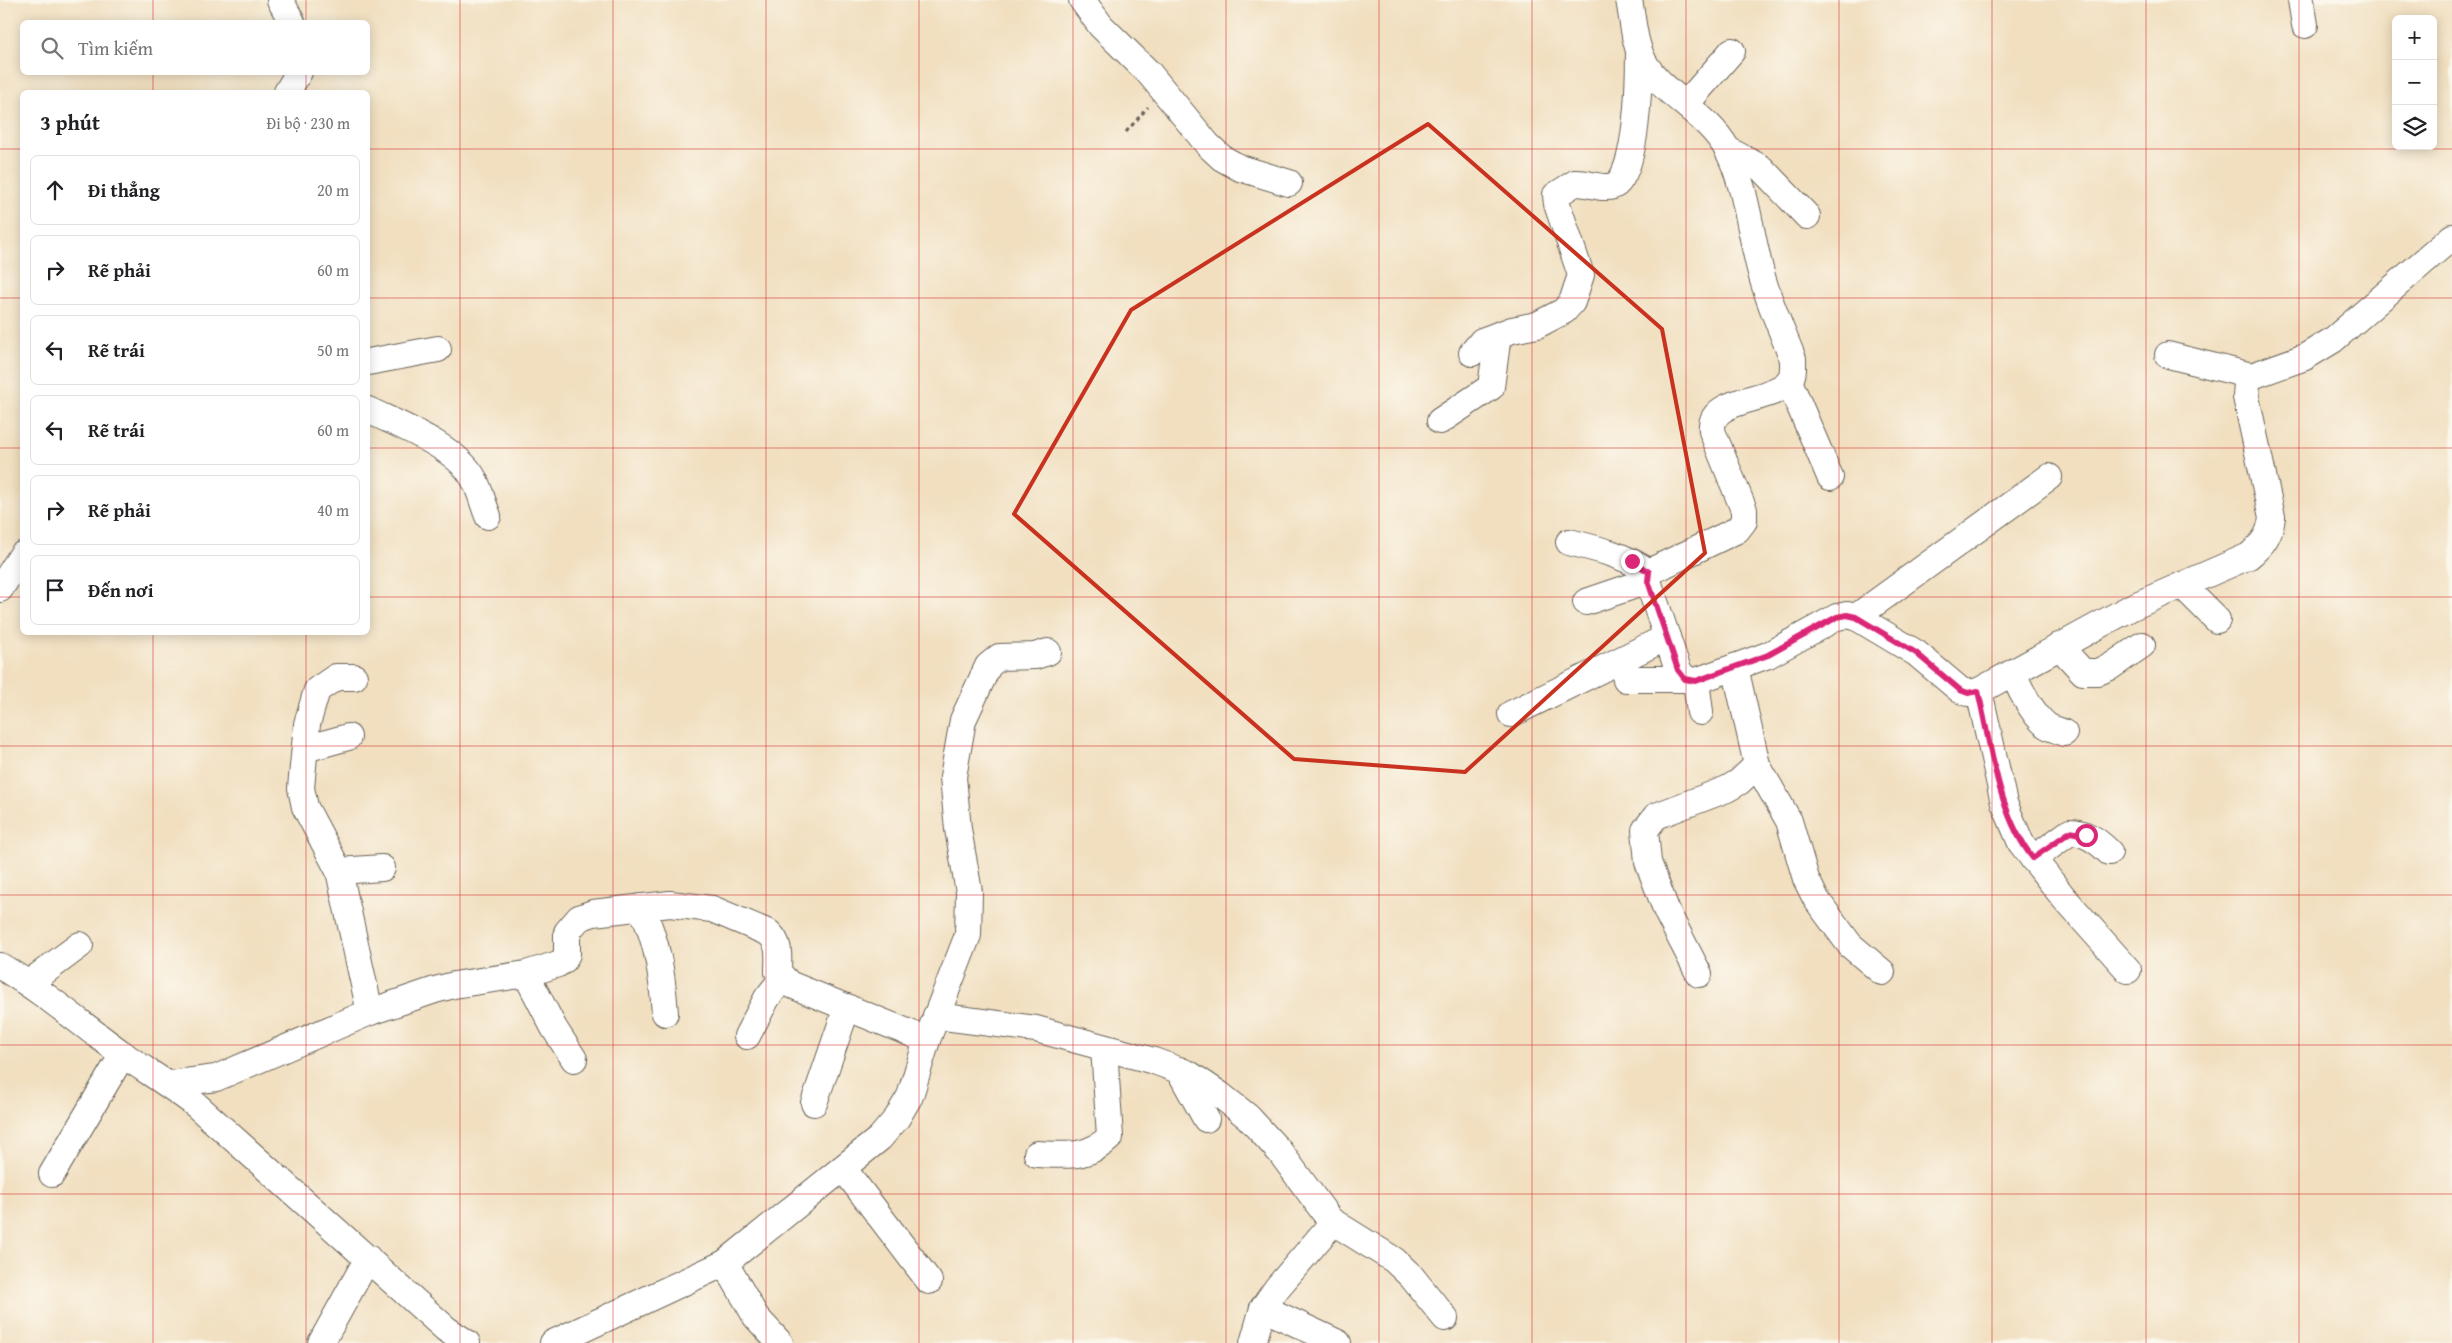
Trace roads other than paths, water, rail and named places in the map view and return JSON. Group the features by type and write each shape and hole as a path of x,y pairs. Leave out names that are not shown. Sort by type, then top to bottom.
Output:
{"street":[{"path":"280,0 291,20"},
{"path":"1082,0 1101,26 1163,90 1208,145 1222,158 1240,168 1289,183"},
{"path":"1472,354 1482,341 1537,325 1564,311 1572,302 1581,275 1557,204 1556,195 1575,183 1606,187 1614,186 1621,180 1634,139 1640,88 1639,50 1628,0"},
{"path":"1586,602 1648,577 1737,530 1744,522 1744,510 1712,431 1712,424 1716,415 1724,408 1780,388 1789,381 1793,370 1793,359 1763,281 1736,170 1728,150 1706,121 1655,76 1639,50"},
{"path":"1686,104 1732,51"},
{"path":"288,90 297,75"},
{"path":"1728,150 1761,168 1807,216"},
{"path":"2168,355 2252,376 2305,357 2333,340 2452,237"},
{"path":"1440,420 1491,387 1498,335"},
{"path":"370,362 438,350"},
{"path":"1626,679 1691,680 1735,667 1774,652 1837,617 1847,615 1856,617 1916,653 1960,690 1968,693 1978,691 2132,607 2249,556 2261,546 2271,532 2272,517 2246,397 2245,389 2252,376"},
{"path":"1789,381 1830,477"},
{"path":"370,411 426,439 455,457 474,478 488,516"},
{"path":"1856,617 2048,477"},
{"path":"1569,542 1612,553 1632,561 1648,577 1678,670 1691,680 1700,712"},
{"path":"0,589 20,558"},
{"path":"2182,585 2217,620"},
{"path":"1510,714 1667,637"},
{"path":"2059,646 2083,672 2098,672 2142,645"},
{"path":"553,1343 725,1263 880,1138 897,1118 910,1096 927,1040 968,934 969,892 958,829 953,777 963,720 988,666 998,657 1035,656 1048,652"},
{"path":"1735,667 1757,766 1789,821 1806,879 1816,898 1850,945 1882,972"},
{"path":"2014,672 2016,682 2037,715 2047,726 2064,732"},
{"path":"354,677 336,677 317,690 307,724 301,788 305,807 340,871 370,1012"},
{"path":"1978,691 2004,802 2021,844 2064,898 2128,970"},
{"path":"305,750 348,737"},
{"path":"1699,974 1668,912 1651,870 1645,830 1656,816 1727,789 1739,782 1757,766"},
{"path":"2033,858 2070,832 2080,833 2096,840 2109,852"},
{"path":"340,871 382,868"},
{"path":"170,1084 216,1078 370,1012 454,985 526,974 564,960 567,954 567,932 572,924 580,918 593,913 670,904 712,909 769,933 776,940 778,948 778,972 782,979 789,984 927,1040"},
{"path":"641,908 654,934 663,983 665,1014"},
{"path":"29,983 80,946"},
{"path":"0,966 29,983 123,1054 170,1084 196,1105 368,1258 449,1338"},
{"path":"526,974 554,1028 574,1059"},
{"path":"747,1036 767,998 782,979"},
{"path":"814,1103 847,1007"},
{"path":"936,1016 1036,1029 1178,1070 1219,1094 1248,1117 1280,1152 1330,1220 1394,1260 1411,1276 1445,1318"},
{"path":"1037,1154 1066,1155 1088,1153 1100,1147 1110,1137 1104,1048"},
{"path":"52,1174 123,1054"},
{"path":"1178,1070 1206,1119"},
{"path":"196,1105 216,1078"},
{"path":"843,1168 929,1281"},
{"path":"1252,1343 1263,1308 1277,1288 1329,1227 1330,1220"},
{"path":"321,1343 368,1258"},
{"path":"725,1263 756,1317 780,1343"},
{"path":"1263,1308 1338,1343"}]}
